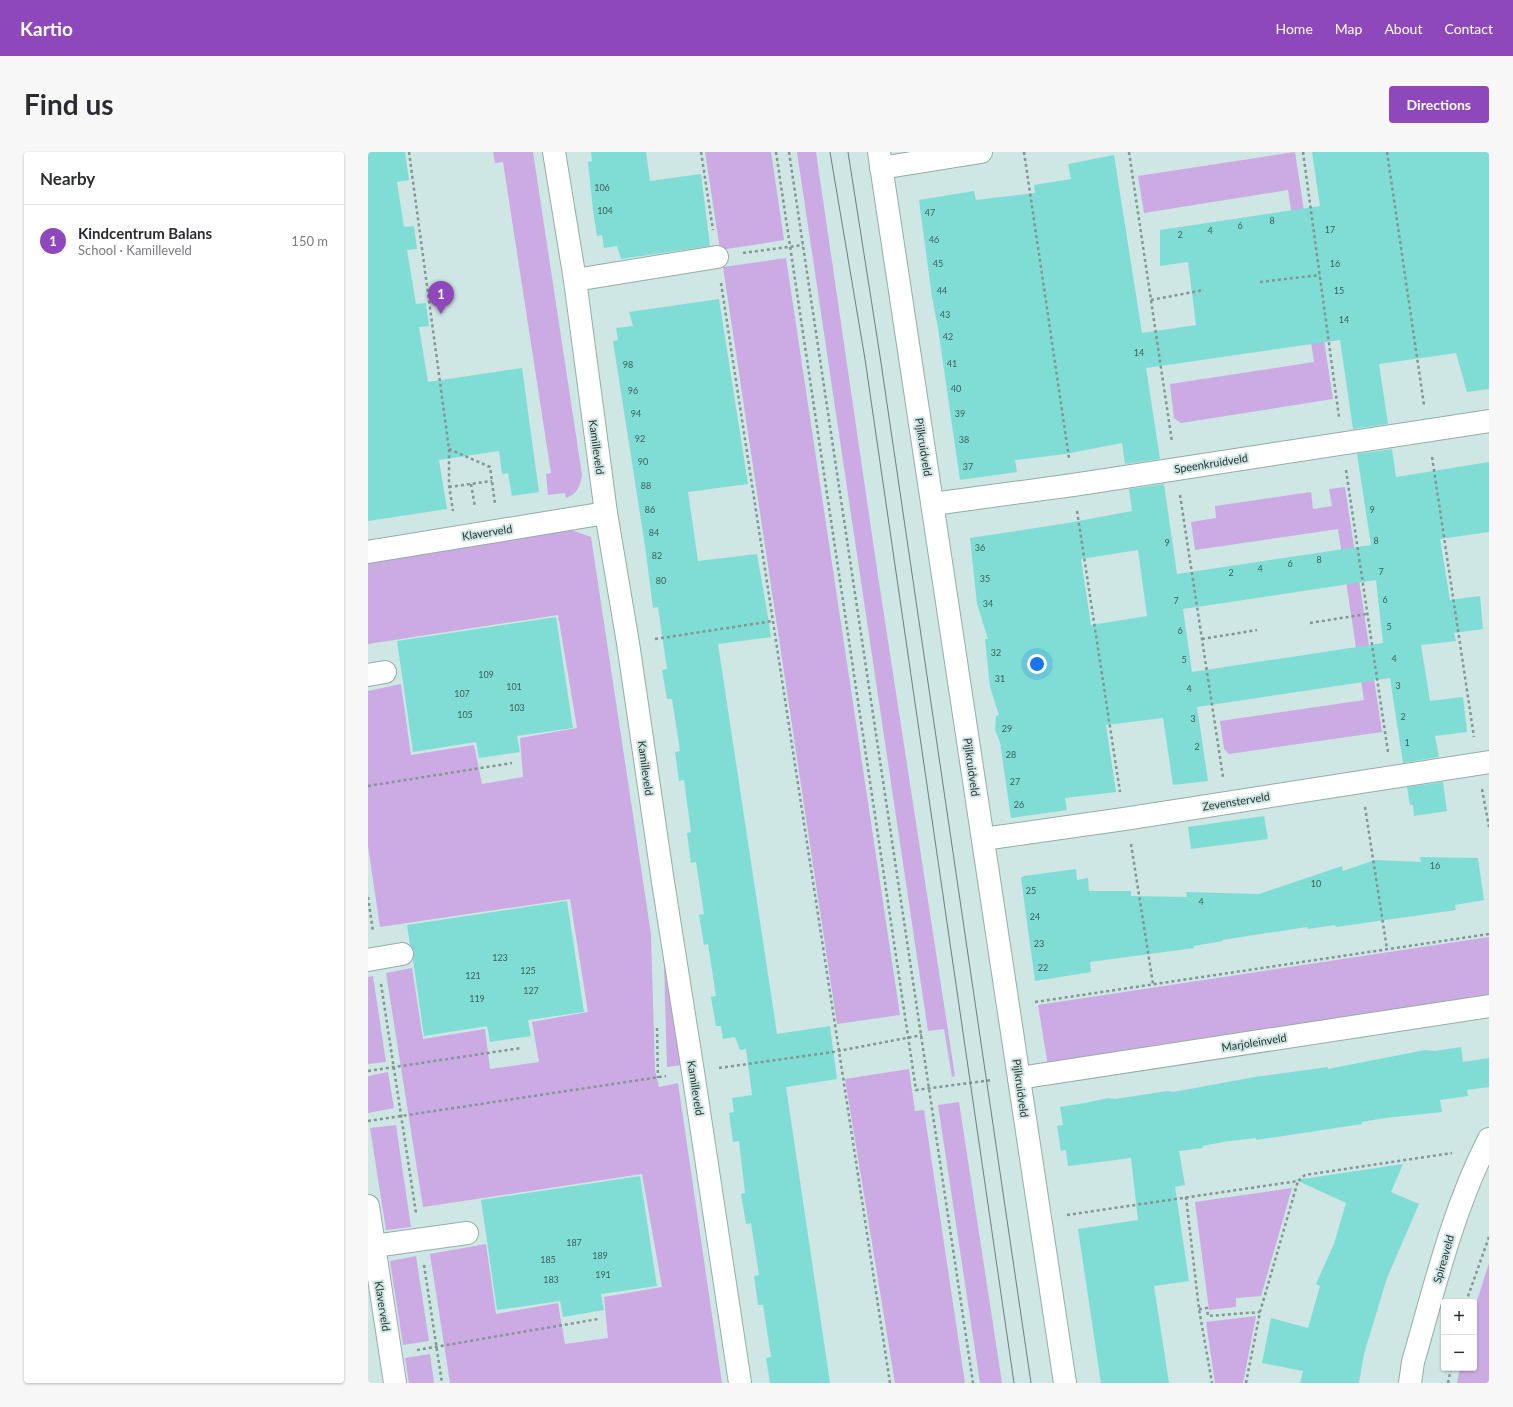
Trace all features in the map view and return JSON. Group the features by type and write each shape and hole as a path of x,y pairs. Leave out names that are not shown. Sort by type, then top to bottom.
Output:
{"street":[{"name":"Kamilleveld","path":"554,152 575,280 606,513 628,643 740,1383"},
{"path":"880,160 981,152"},
{"name":"Pijlkruidveld","path":"880,160 1065,1383"},
{"path":"575,280 717,257"},
{"name":"Speenkruidveld","path":"933,504 1073,485 1489,421"},
{"name":"Klaverveld","path":"368,552 606,513"},
{"name":"Zevensterveld","path":"983,838 1124,819 1483,763"},
{"path":"372,959 402,954"},
{"name":"Marjoleinveld","path":"1019,1078 1489,1006"},
{"name":"Spireaveld","path":"1410,1383 1413,1362 1452,1229 1477,1162 1489,1139"},
{"name":"Klaverveld","path":"368,1206 395,1383"},
{"path":"374,1246 467,1233"}],"path":[{"path":"409,152 449,449 450,487 453,512"},
{"path":"701,152 890,1383"},
{"path":"776,152 916,1090 1019,1078"},
{"path":"789,152 973,1383"},
{"path":"717,257 803,245"},
{"path":"1260,282 1320,274"},
{"path":"1151,300 1204,290"},
{"path":"449,449 490,467 494,500"},
{"path":"450,487 492,481"},
{"path":"471,484 474,503"},
{"path":"1310,623 1367,614"},
{"path":"628,643 773,621"},
{"path":"1202,639 1257,630"},
{"path":"368,786 512,763"},
{"path":"1483,763 1489,827"},
{"path":"1362,781 1387,949"},
{"path":"1124,819 1130,835 1153,984"},
{"path":"368,896 372,959 401,1116 442,1383"},
{"path":"1009,1006 1489,934"},
{"path":"693,1072 838,1051 922,1035"},
{"path":"368,1071 521,1048"},
{"path":"368,1121 667,1076"},
{"path":"1041,1219 1298,1181 1305,1175 1456,1153 1477,1162"},
{"path":"1246,1383 1260,1312 1298,1181"},
{"path":"1186,1197 1200,1309 1212,1383"},
{"path":"1467,1299 1489,1237"},
{"path":"1200,1309 1207,1308 1208,1316 1260,1312"},
{"path":"391,1354 598,1319"},
{"path":"1448,1383 1450,1371"}],"shaded area":[{"path":"493,152 533,152 582,475 577,490 566,498 565,493 548,495 546,474 551,473 503,162 495,163"},
{"path":"705,152 771,152 784,240 720,250"},
{"path":"797,152 816,152 878,576 955,1076 952,1077 944,1029 928,1031"},
{"path":"1295,152 1333,399 1181,423 1174,418 1170,384 1314,362 1288,190 1144,213 1138,176"},
{"path":"786,258 900,1015 837,1024 723,267"},
{"path":"1345,487 1382,732 1229,754 1224,749 1220,721 1364,700 1338,529 1195,550 1191,522 1216,518 1215,506 1311,492 1313,509 1332,506 1329,489"},
{"path":"571,530 591,537 651,934 655,1070 659,1087 678,1083 722,1383 450,1383 430,1254 486,1244 496,1314 558,1303 565,1344 608,1338 604,1297 662,1287 642,1174 423,1207 386,973 412,968 423,1039 485,1029 490,1069 539,1062 532,1022 588,1012 570,899 380,927 368,846 368,691 401,684 411,755 474,745 482,784 523,777 520,738 577,728 558,615 368,644 368,562"},
{"path":"663,932 682,1065 667,1067"},
{"path":"1489,937 1489,1000 1048,1066 1038,1005"},
{"path":"373,976 386,1062 368,1064 368,977"},
{"path":"909,1069 915,1111 924,1110 965,1383 895,1383 845,1079"},
{"path":"388,1072 394,1108 368,1113 368,1076"},
{"path":"959,1102 1002,1383 980,1383 938,1105"},
{"path":"396,1125 411,1227 386,1230 370,1128"},
{"path":"1292,1188 1261,1296 1236,1298 1236,1307 1209,1310 1195,1202"},
{"path":"416,1256 429,1341 403,1345 390,1261"},
{"path":"1489,1263 1489,1383 1457,1383 1459,1371 1477,1371 1477,1301"},
{"path":"1256,1316 1243,1383 1215,1383 1206,1322"},
{"path":"430,1354 434,1383 409,1383 405,1358"}],"building":[{"path":"368,152 405,152 409,180 397,182 404,227 414,226 417,249 407,250 416,304 426,303 429,326 419,327 428,382 522,368 539,492 512,496 508,473 502,474 499,451 439,460 447,509 368,521"},
{"path":"591,152 646,152 650,181 701,174 710,246 621,259 617,246 604,248 602,235 597,236 593,210 588,162 592,161"},
{"path":"1312,152 1489,152 1489,389 1467,392 1456,353 1379,364 1388,424 1353,429 1340,340 1146,368 1160,459 1125,464 1122,443 1065,454 1015,460 1017,472 960,480 919,200 974,191 976,200 1035,193 1034,185 1071,179 1068,164 1114,155 1142,333 1196,325 1188,262 1160,266 1160,230 1320,206"},
{"path":"719,299 748,484 688,492 698,561 757,554 768,617 771,637 718,644 777,1034 830,1026 837,1079 786,1087 830,1383 770,1383 766,1358 771,1357 763,1305 758,1305 754,1276 759,1275 751,1223 746,1224 741,1194 745,1193 739,1141 733,1142 729,1113 734,1112 732,1098 752,1095 746,1049 740,1050 735,1037 723,1039 721,1026 716,1026 711,997 716,996 708,944 704,945 699,915 704,914 696,862 691,863 687,833 691,832 684,780 679,781 675,752 680,751 672,699 667,699 662,670 667,669 658,607 653,608 645,546 613,341 618,340 616,328 633,326 629,312"},
{"path":"1392,449 1396,477 1489,462 1489,532 1440,539 1450,600 1480,596 1483,629 1454,633 1456,641 1421,645 1430,701 1463,697 1467,732 1435,736 1439,757 1403,763 1390,678 1197,707 1208,781 1173,785 1163,718 1106,725 1116,792 1065,798 1067,810 1011,818 1000,742 995,730 996,716 999,715 990,687 985,639 988,639 977,604 970,538 1068,523 1132,511 1129,489 1164,484 1177,574 1371,545 1357,454","holes":["1138,550 1147,616 1091,625 1081,559","1376,580 1383,643 1192,672 1183,609"]},
{"path":"556,617 573,728 517,736 520,752 479,758 476,742 413,752 397,641"},
{"path":"1443,782 1447,811 1414,816 1413,805 1410,805 1407,787"},
{"path":"1264,816 1268,839 1191,849 1188,827"},
{"path":"1420,857 1478,858 1484,900 1455,905 1456,910 1336,927 1335,925 1308,929 1307,927 1222,940 1223,941 1194,946 1194,948 1090,962 1091,972 1035,981 1021,878 1024,876 1076,869 1077,880 1088,878 1089,891 1131,891 1131,896 1187,897 1186,892 1259,894 1342,866 1343,871 1375,860 1421,862"},
{"path":"567,901 584,1012 528,1020 531,1036 490,1042 487,1026 424,1036 413,960 414,952 410,945 407,925"},
{"path":"1461,1047 1463,1062 1489,1058 1489,1087 1467,1090 1468,1096 1440,1100 1442,1112 1385,1118 1362,1122 1362,1124 1256,1140 1256,1138 1229,1141 1202,1146 1203,1148 1179,1151 1185,1185 1175,1187 1189,1281 1154,1286 1169,1383 1101,1383 1078,1229 1138,1220 1131,1158 1068,1166 1066,1150 1061,1151 1057,1126 1063,1125 1060,1107 1108,1098 1115,1099 1168,1091 1173,1092 1255,1077 1328,1067 1328,1069 1425,1050 1435,1051"},
{"path":"1403,1164 1391,1192 1419,1204 1387,1278 1364,1354 1359,1383 1300,1383 1303,1371 1262,1363 1271,1318 1308,1328 1320,1286 1316,1284 1334,1244 1346,1203 1296,1180"},
{"path":"640,1176 657,1286 601,1294 604,1310 563,1317 560,1301 497,1310 481,1200"}],"tram line":[{"path":"830,152 865,359 1014,1383"},
{"path":"848,152 880,356 1031,1383"}],"place":[{"name":"Kindcentrum Balans","path":"441,314"}]}
